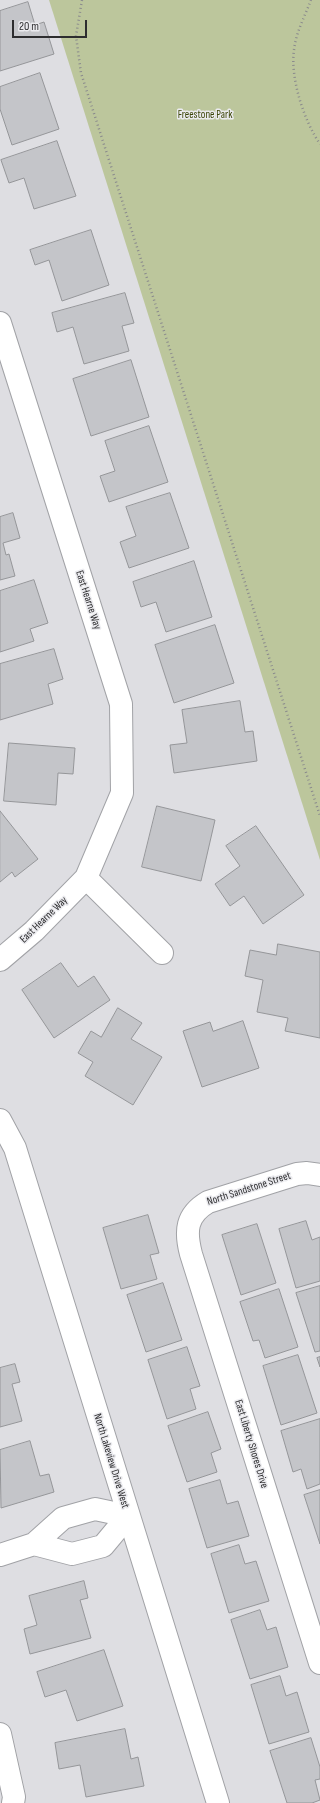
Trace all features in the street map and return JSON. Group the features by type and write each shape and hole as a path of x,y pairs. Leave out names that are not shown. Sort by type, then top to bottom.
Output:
{"street":[{"name":"East Hearne Way","path":"0,323 121,704 122,793 86,878 34,931 0,960"},
{"path":"86,878 162,953"},
{"name":"North Lakeview Drive West","path":"0,1120 14,1148 218,1803"},
{"name":"North Sandstone Street","path":"188,1224 192,1215 199,1207 208,1202 297,1174 307,1173 320,1175"},
{"name":"East Liberty Shores Drive","path":"188,1224 187,1233 191,1254 320,1663"},
{"path":"0,1555 34,1544 64,1518 96,1510 128,1516 103,1546 72,1554 34,1544"},
{"path":"0,1734 14,1797 13,1803"}],"path":[{"path":"82,0 76,36 81,73 320,816"},
{"path":"311,0 300,28 294,49 292,64 306,119 320,144"}],"green space":[{"name":"Freestone Park","path":"49,0 320,0 320,860"}],"building":[{"path":"28,2 35,25 44,22 54,54 0,71 0,11"},
{"path":"40,73 59,129 12,145 0,109 0,87"},
{"path":"57,141 76,196 34,209 24,178 9,183 1,160"},
{"path":"91,230 109,285 62,301 49,260 35,265 30,250"},
{"path":"125,293 134,323 122,326 129,351 84,364 73,327 57,332 52,313"},
{"path":"131,360 149,417 91,436 73,379"},
{"path":"149,426 168,482 109,502 100,476 115,471 105,441"},
{"path":"170,493 189,548 129,568 120,542 136,536 126,507"},
{"path":"13,513 20,538 3,543 6,555 9,554 15,576 0,580 0,517"},
{"path":"194,561 212,617 166,632 156,602 141,607 133,582"},
{"path":"34,580 48,623 30,629 34,641 0,652 0,591"},
{"path":"215,625 234,683 174,703 155,645"},
{"path":"54,649 63,679 48,684 53,704 0,720 0,664"},
{"path":"240,701 245,732 253,731 257,761 174,773 170,745 187,743 182,710"},
{"path":"9,743 75,748 73,774 58,773 56,805 4,801"},
{"path":"157,806 215,820 201,881 142,867"},
{"path":"0,811 38,859 15,877 12,872 0,882"},
{"path":"256,826 304,895 263,924 244,896 230,906 215,884 240,866 226,846"},
{"path":"278,944 320,952 320,1038 285,1031 288,1018 257,1012 263,980 245,976 250,950 276,955"},
{"path":"61,963 78,987 94,976 110,1000 54,1038 22,990"},
{"path":"118,1008 142,1023 131,1039 162,1057 133,1105 85,1076 93,1062 78,1053 91,1031 101,1037"},
{"path":"243,1021 259,1068 202,1087 183,1031 210,1022 213,1031"},
{"path":"148,1215 159,1253 150,1255 157,1279 121,1289 103,1228"},
{"path":"306,1221 312,1240 320,1237 320,1281 296,1288 279,1229"},
{"path":"257,1224 276,1283 241,1295 222,1235"},
{"path":"163,1283 182,1340 146,1352 127,1295"},
{"path":"320,1286 320,1351 315,1352 296,1293"},
{"path":"279,1289 298,1347 265,1358 259,1340 253,1341 240,1302"},
{"path":"187,1347 200,1386 190,1389 196,1409 167,1419 148,1360"},
{"path":"298,1355 317,1413 281,1425 263,1366"},
{"path":"320,1357 320,1367 317,1358"},
{"path":"15,1364 20,1382 12,1384 22,1421 0,1427 0,1368"},
{"path":"208,1412 221,1449 211,1453 217,1472 187,1482 168,1426"},
{"path":"320,1419 320,1484 307,1489 301,1469 293,1472 281,1431"},
{"path":"30,1441 40,1476 49,1474 54,1492 1,1508 0,1450"},
{"path":"220,1480 227,1504 238,1501 249,1536 207,1548 189,1489"},
{"path":"320,1490 320,1544 304,1495"},
{"path":"239,1545 245,1564 256,1561 269,1601 229,1613 211,1554"},
{"path":"84,1581 88,1598 80,1600 91,1638 30,1654 24,1629 37,1625 29,1596"},
{"path":"260,1610 267,1630 276,1627 288,1667 250,1679 231,1620"},
{"path":"104,1650 123,1706 77,1721 66,1690 45,1697 37,1672"},
{"path":"280,1676 286,1696 297,1692 309,1732 269,1744 251,1685"},
{"path":"125,1729 131,1759 138,1757 144,1786 86,1797 80,1765 59,1769 55,1743"},
{"path":"311,1738 320,1767 320,1779 315,1780 320,1800 312,1803 287,1803 270,1751"}]}
